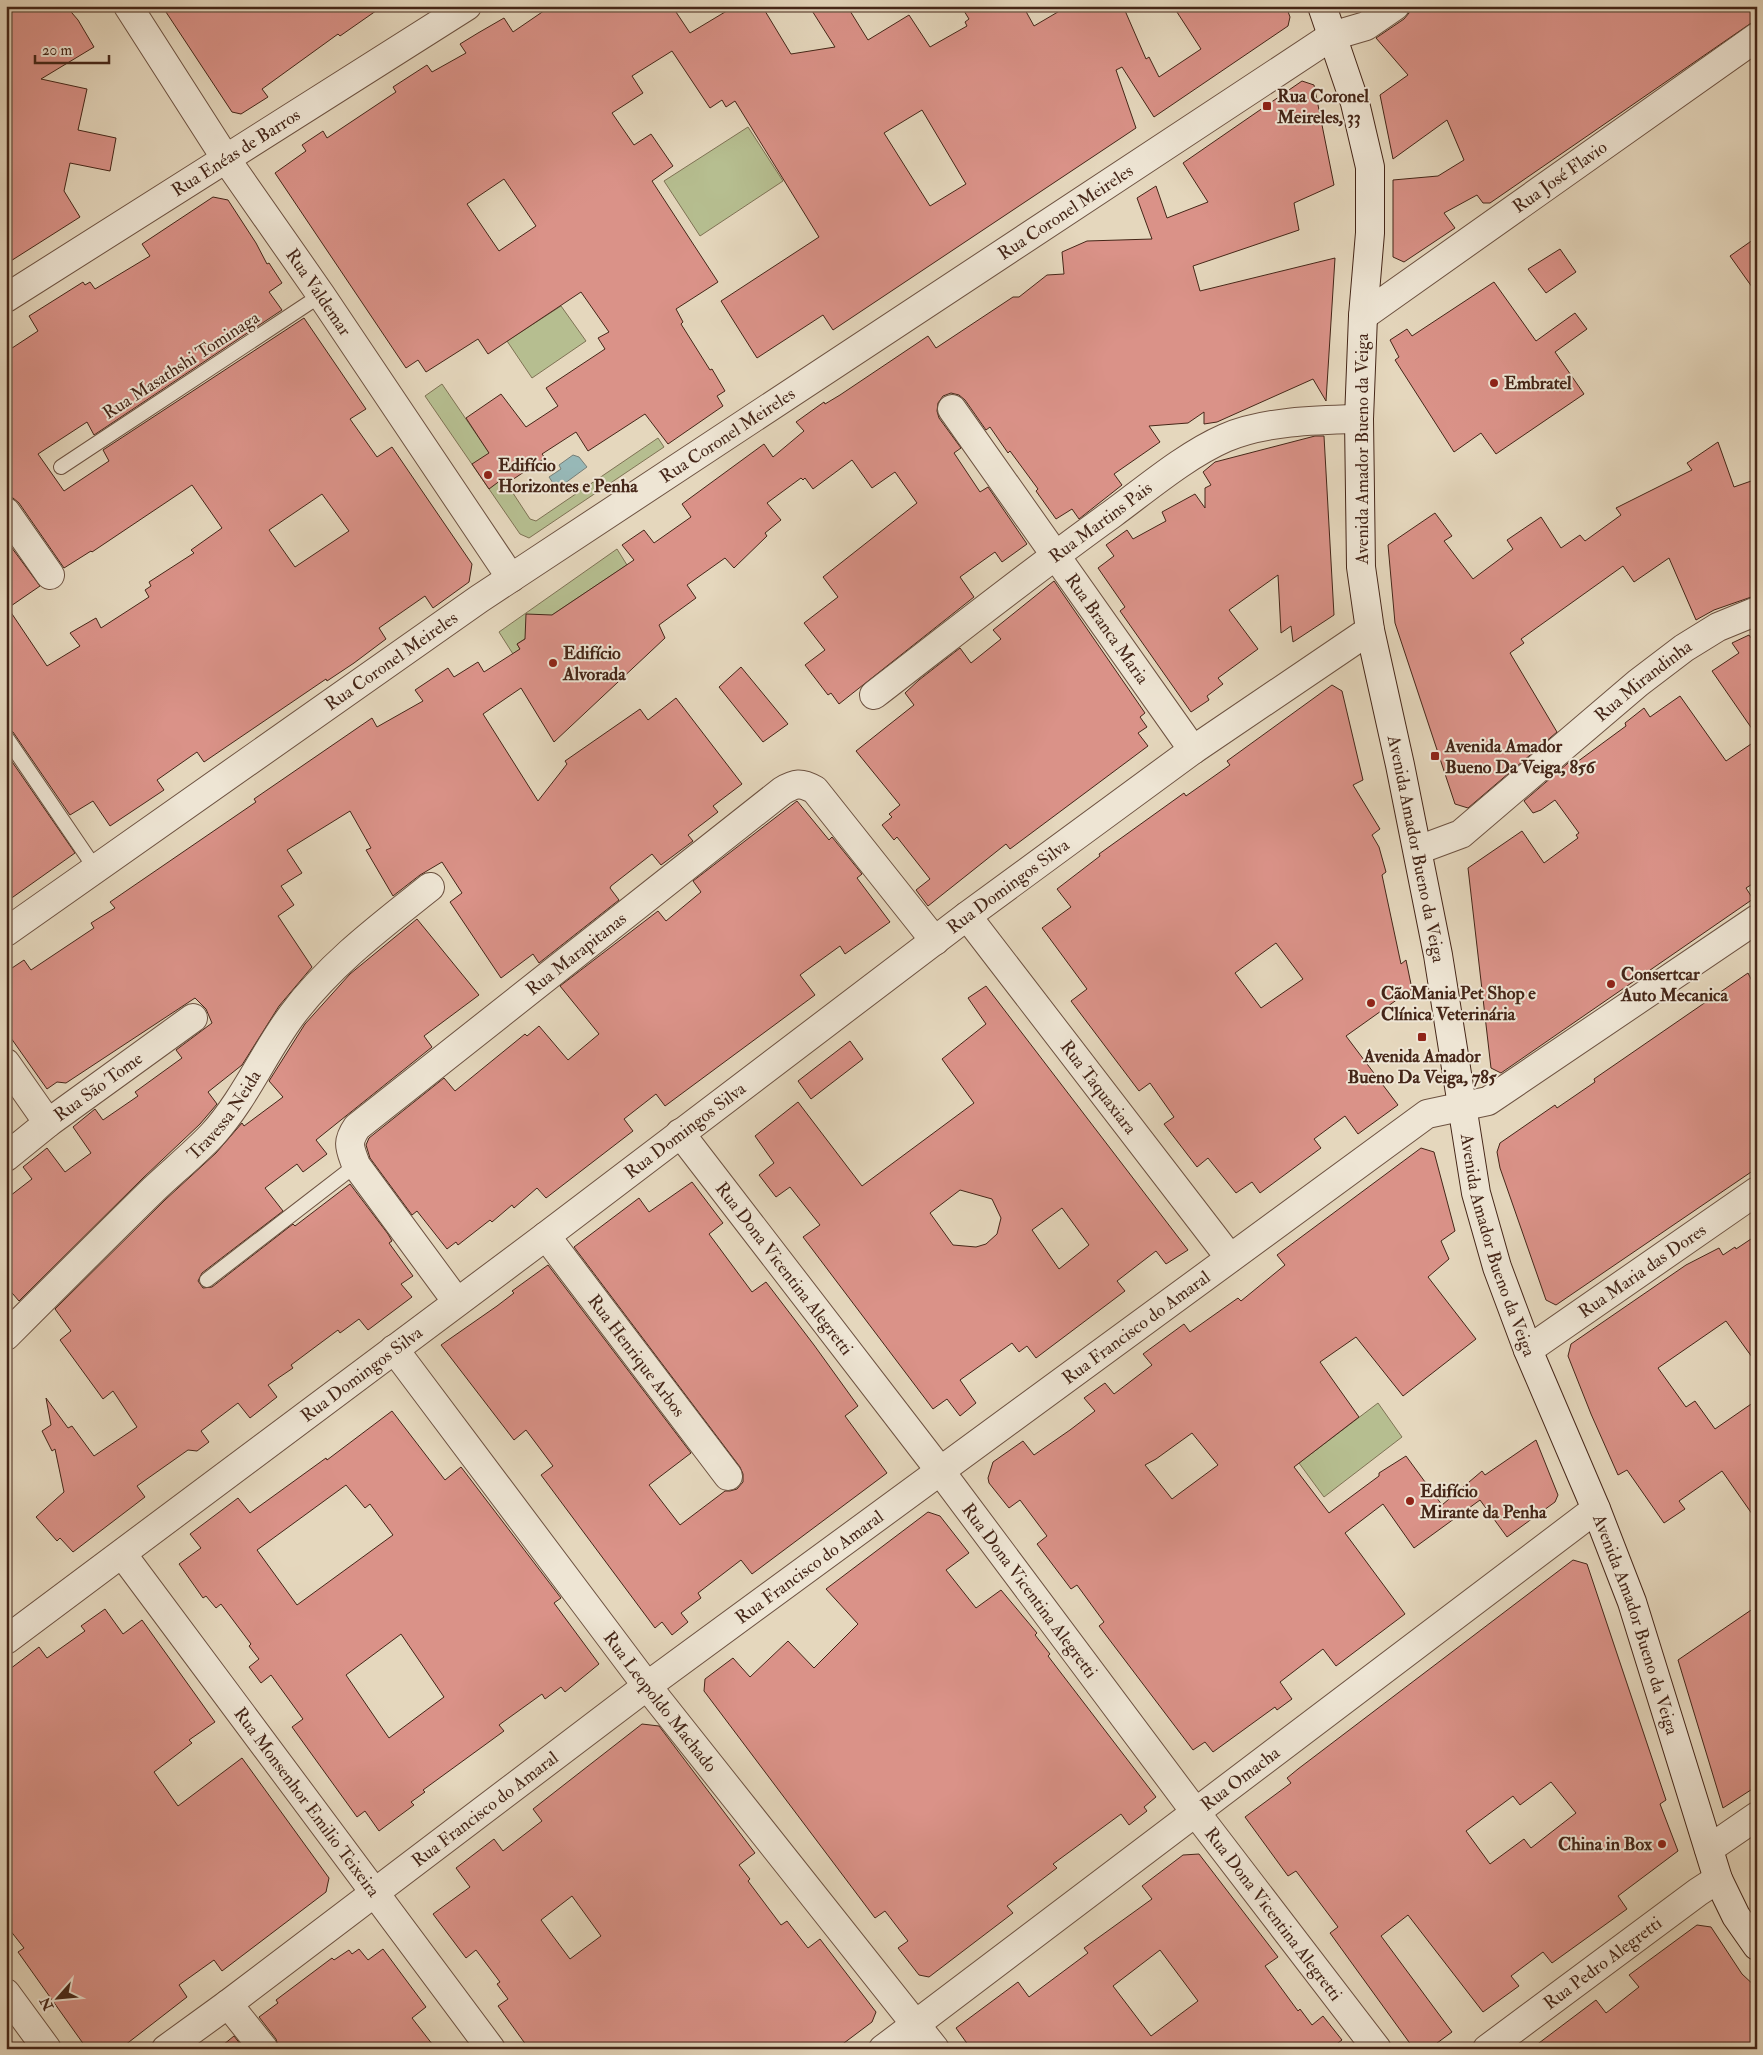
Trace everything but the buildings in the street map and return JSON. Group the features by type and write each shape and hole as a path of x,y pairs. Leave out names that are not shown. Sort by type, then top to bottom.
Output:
{"street":[{"name":"Rua Valdemar","path":"128,6 226,159 322,295 511,578"},
{"name":"Rua Enéas de Barros","path":"6,298 467,6"},
{"name":"Avenida Amador Bueno da Veiga","path":"1322,6 1355,103 1370,167 1370,234 1363,316 1359,419 1361,567 1370,630 1418,850 1438,955 1476,1193 1497,1267 1528,1350 1596,1509 1632,1602 1718,1879 1736,1916 1757,1946"},
{"name":"Rua Coronel Meireles","path":"6,932 511,578 1332,36 1366,26 1395,6"},
{"name":"Rua José Flavio","path":"1363,316 1757,37"},
{"name":"Rua Branca Maria","path":"952,409 1193,750"},
{"name":"Rua Martins Pais","path":"874,695 1054,555 1178,465 1225,438 1257,428 1320,420 1359,419"},
{"path":"6,512 50,575"},
{"name":"Rua Mirandinha","path":"1418,850 1461,834 1638,683 1684,648 1718,627 1757,611"},
{"name":"Rua Domingos Silva","path":"6,1640 546,1236 967,916 1193,750 1370,630"},
{"name":"Rua Marapitanas","path":"457,1302 356,1165 350,1148 349,1138 357,1127 782,791 794,784 804,783 815,790 935,941"},
{"name":"Travessa Neida","path":"6,1336 156,1187 212,1136 231,1113 291,1016 313,989 363,940 430,887"},
{"name":"Rua Taquaxiara","path":"967,916 1230,1258"},
{"name":"Rua Francisco do Amaral","path":"166,2049 647,1686 1427,1114 1488,1101 1757,919"},
{"name":"Rua São Tome","path":"6,1157 48,1123 193,1018"},
{"path":"6,1063 48,1123"},
{"name":"Rua Dona Vicentina Alegretti","path":"680,1133 941,1472 1196,1813 1377,2049"},
{"name":"Rua Maria das Dores","path":"1528,1350 1757,1191"},
{"name":"Rua Henrique Arbos","path":"546,1236 728,1476"},
{"name":"Rua Leopoldo Machado","path":"394,1350 647,1686 935,2049"},
{"name":"Rua Omacha","path":"883,2049 1596,1509"},
{"name":"Rua Monsenhor Emilio Teixeira","path":"123,1554 491,2049"},
{"path":"1709,1848 1757,1816"},
{"name":"Rua Pedro Alegretti","path":"1488,2049 1718,1879"},
{"path":"6,1993 47,2049"},
{"path":"228,2004 264,2049"}],"lane":[{"name":"Rua Masathshi Tominaga","path":"61,467 322,295"},
{"path":"6,737 95,868"},
{"path":"207,1280 356,1165"}],"green space":[{"path":"748,127 783,181 700,236 664,181"},
{"path":"561,306 586,341 532,378 507,341"},
{"path":"442,384 509,482 507,484 530,519 536,521 658,438 664,447 529,538 520,534 425,396"},
{"path":"617,549 627,565 549,617 547,624 517,644 520,649 513,654 499,632"},
{"path":"1378,1403 1402,1437 1324,1497 1299,1463"}],"water":[{"path":"573,455 579,457 587,467 557,489 549,477 561,469 559,465"}],"place":[{"name":"Rua Coronel Meireles, 33","path":"1267,106"},
{"name":"Embratel","path":"1494,383"},
{"name":"Edifício Horizontes e Penha","path":"488,475"},
{"name":"Edifício Alvorada","path":"553,663"},
{"name":"Avenida Amador Bueno Da Veiga, 856","path":"1435,756"},
{"name":"Consertcar Auto Mecanica","path":"1611,984"},
{"name":"CãoMania Pet Shop e Clínica Veterinária","path":"1371,1003"},
{"name":"Avenida Amador Bueno Da Veiga, 785","path":"1422,1037"},
{"name":"Edifício Mirante da Penha","path":"1410,1501"},
{"name":"China in Box","path":"1662,1844"}]}
